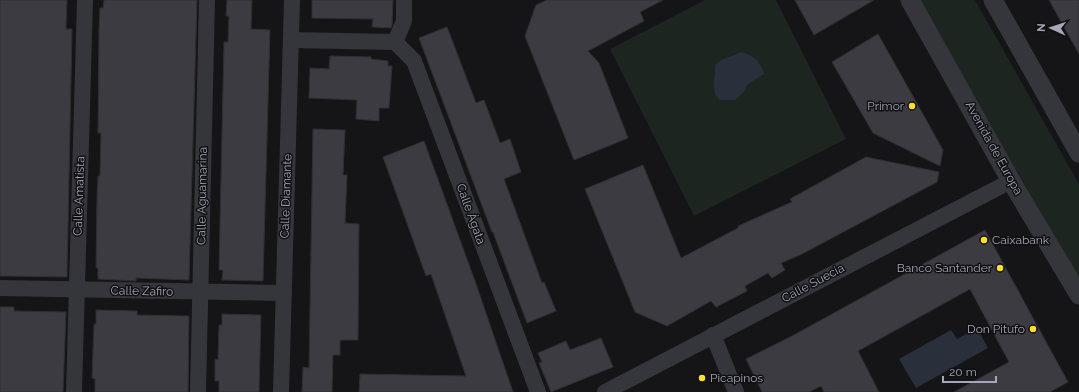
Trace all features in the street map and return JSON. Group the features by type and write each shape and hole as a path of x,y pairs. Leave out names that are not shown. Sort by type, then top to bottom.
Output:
{"street":[{"name":"Calle Amatista","path":"74,392 85,0"},
{"name":"Calle Aguamarina","path":"198,392 207,0"},
{"name":"Calle Diamante","path":"281,392 292,0"},
{"path":"291,40 395,42 404,21 404,0"},
{"name":"Avenida de Europa","path":"910,0 1011,181 1079,295"},
{"path":"993,0 1079,153"},
{"name":"Calle Ágata","path":"395,42 414,61 538,392"},
{"name":"Calle Suecia","path":"613,391 713,335 1011,181"},
{"name":"Calle Zafiro","path":"0,288 284,293"},
{"path":"713,335 736,392"}],"shaded area":[{"path":"705,0 776,0 846,139 694,216 610,49"},
{"path":"918,0 975,0 1079,184 1079,283"},
{"path":"742,52 756,60 761,66 764,74 748,84 744,92 735,100 720,100 714,88 715,65 721,60"},
{"path":"977,328 988,348 916,388 899,359 951,330 957,339"}],"building":[{"path":"0,0 67,0 66,29 72,29 67,277 0,276"},
{"path":"104,0 197,0 189,280 136,278 136,281 98,279 98,268 96,268 97,198 98,176 100,176 101,133 98,133 99,30 100,8 103,8"},
{"path":"227,0 252,0 251,29 270,30 263,281 222,280 223,270 219,270 224,42 228,42 229,16 226,16"},
{"path":"312,0 393,0 391,28 372,27 373,19 312,18"},
{"path":"547,0 663,0 640,12 644,21 588,51 599,63 628,138 574,160 525,36 536,5"},
{"path":"795,0 874,0 814,35"},
{"path":"1049,0 1079,0 1079,54"},
{"path":"447,27 476,103 484,100 500,143 510,139 521,172 504,179 542,283 544,282 556,311 527,323 419,38"},
{"path":"878,34 943,150 940,166 873,133 832,62"},
{"path":"330,56 371,57 371,59 388,61 388,66 392,66 389,108 379,108 379,121 356,119 357,100 309,98 310,68 329,69"},
{"path":"313,129 345,130 343,175 347,175 345,223 359,224 358,340 340,340 340,355 333,355 332,392 302,392 303,367 309,368"},
{"path":"424,141 475,281 513,392 359,392 360,374 466,376 431,274 426,276 383,157"},
{"path":"866,157 939,172 937,182 802,254 781,263 785,270 772,278 768,273 745,286 747,291 716,307 711,301 667,326 635,312 585,189 643,165 681,258 738,228 738,226 792,202 790,199"},
{"path":"985,230 1068,382 1050,392 954,392 1009,362 970,289 858,351 879,392 824,392 821,386 809,392 762,392 746,359 792,336"},
{"path":"0,307 14,307 14,311 66,312 63,392 0,392"},
{"path":"96,310 137,311 137,315 189,316 188,392 95,392 95,379 92,378"},
{"path":"222,314 261,315 259,392 219,392 219,381 215,381 215,359 218,360 219,325 222,325"},
{"path":"601,338 613,367 551,392 539,363 542,362 538,353 566,341 570,350"}],"place":[{"name":"Primor","path":"912,106"},
{"name":"Caixabank","path":"984,240"},
{"name":"Banco Santander","path":"1000,268"},
{"name":"Don Pitufo","path":"1033,329"},
{"name":"Picapinos","path":"702,378"}]}
